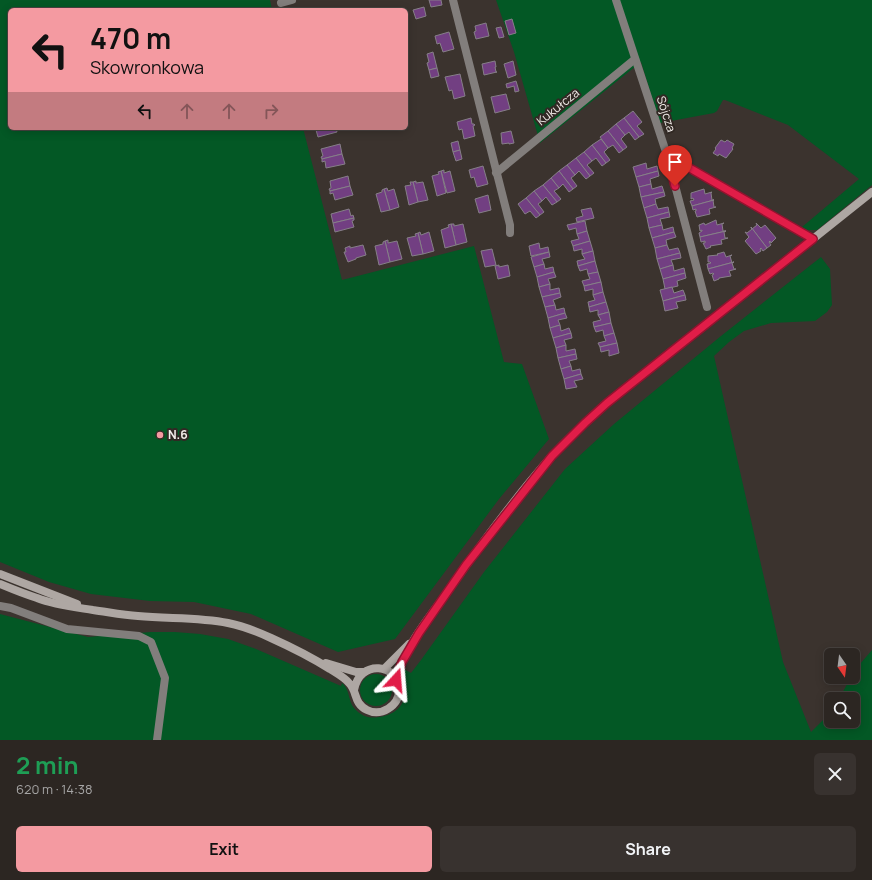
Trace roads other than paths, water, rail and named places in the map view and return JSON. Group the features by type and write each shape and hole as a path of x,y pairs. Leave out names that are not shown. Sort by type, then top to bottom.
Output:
{"main road":[{"path":"396,680 400,666 419,633 466,565 552,456 607,403 703,325 872,192"},
{"path":"0,574 92,610"},
{"path":"0,584 42,600 60,605 137,616 229,623 271,638 314,659 342,677 354,690"},
{"path":"384,669 419,633"},
{"path":"314,659 351,670 364,672"},
{"path":"376,668 384,669 390,672 396,680 399,690 395,702 390,707 378,712 371,712 361,706 355,696 354,690 356,681 360,674 364,672 376,668"}],"street":[{"path":"281,3 292,0"},
{"path":"453,0 510,225 510,234"},
{"name":"Sójcza","path":"616,0 667,155 708,307"},
{"name":"Kukułcza","path":"496,173 636,59"},
{"path":"667,155 813,239"},
{"path":"0,606 11,608 67,629 139,636 151,642 165,678 157,740"}],"place":[{"name":"N.6","path":"160,435"}]}
